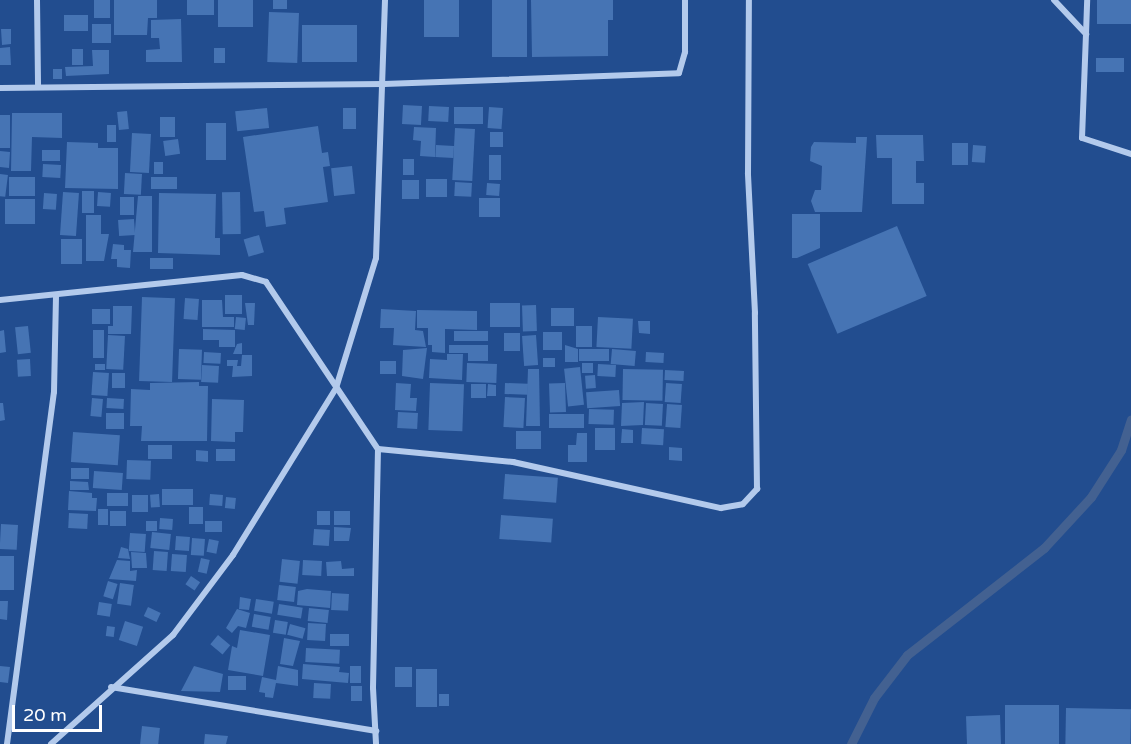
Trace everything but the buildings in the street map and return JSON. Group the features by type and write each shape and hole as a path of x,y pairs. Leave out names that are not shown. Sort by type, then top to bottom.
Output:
{"street":[{"path":"37,0 38,86"},
{"path":"51,744 111,687 172,635 226,564 336,387 376,258 384,84 385,0"},
{"path":"0,88 384,84 679,73 685,52 685,0"},
{"path":"378,448 513,462 720,508 743,504 757,489 748,173 749,0"},
{"path":"1054,0 1086,34"},
{"path":"1087,0 1082,138 1131,154"},
{"path":"0,300 256,277 266,282 378,448 373,688 376,744"},
{"path":"7,744 54,392 56,296"},
{"path":"111,687 376,731"}],"waterway":[{"path":"851,744 874,698 907,655 1044,548 1091,497 1121,450 1131,420"}]}
